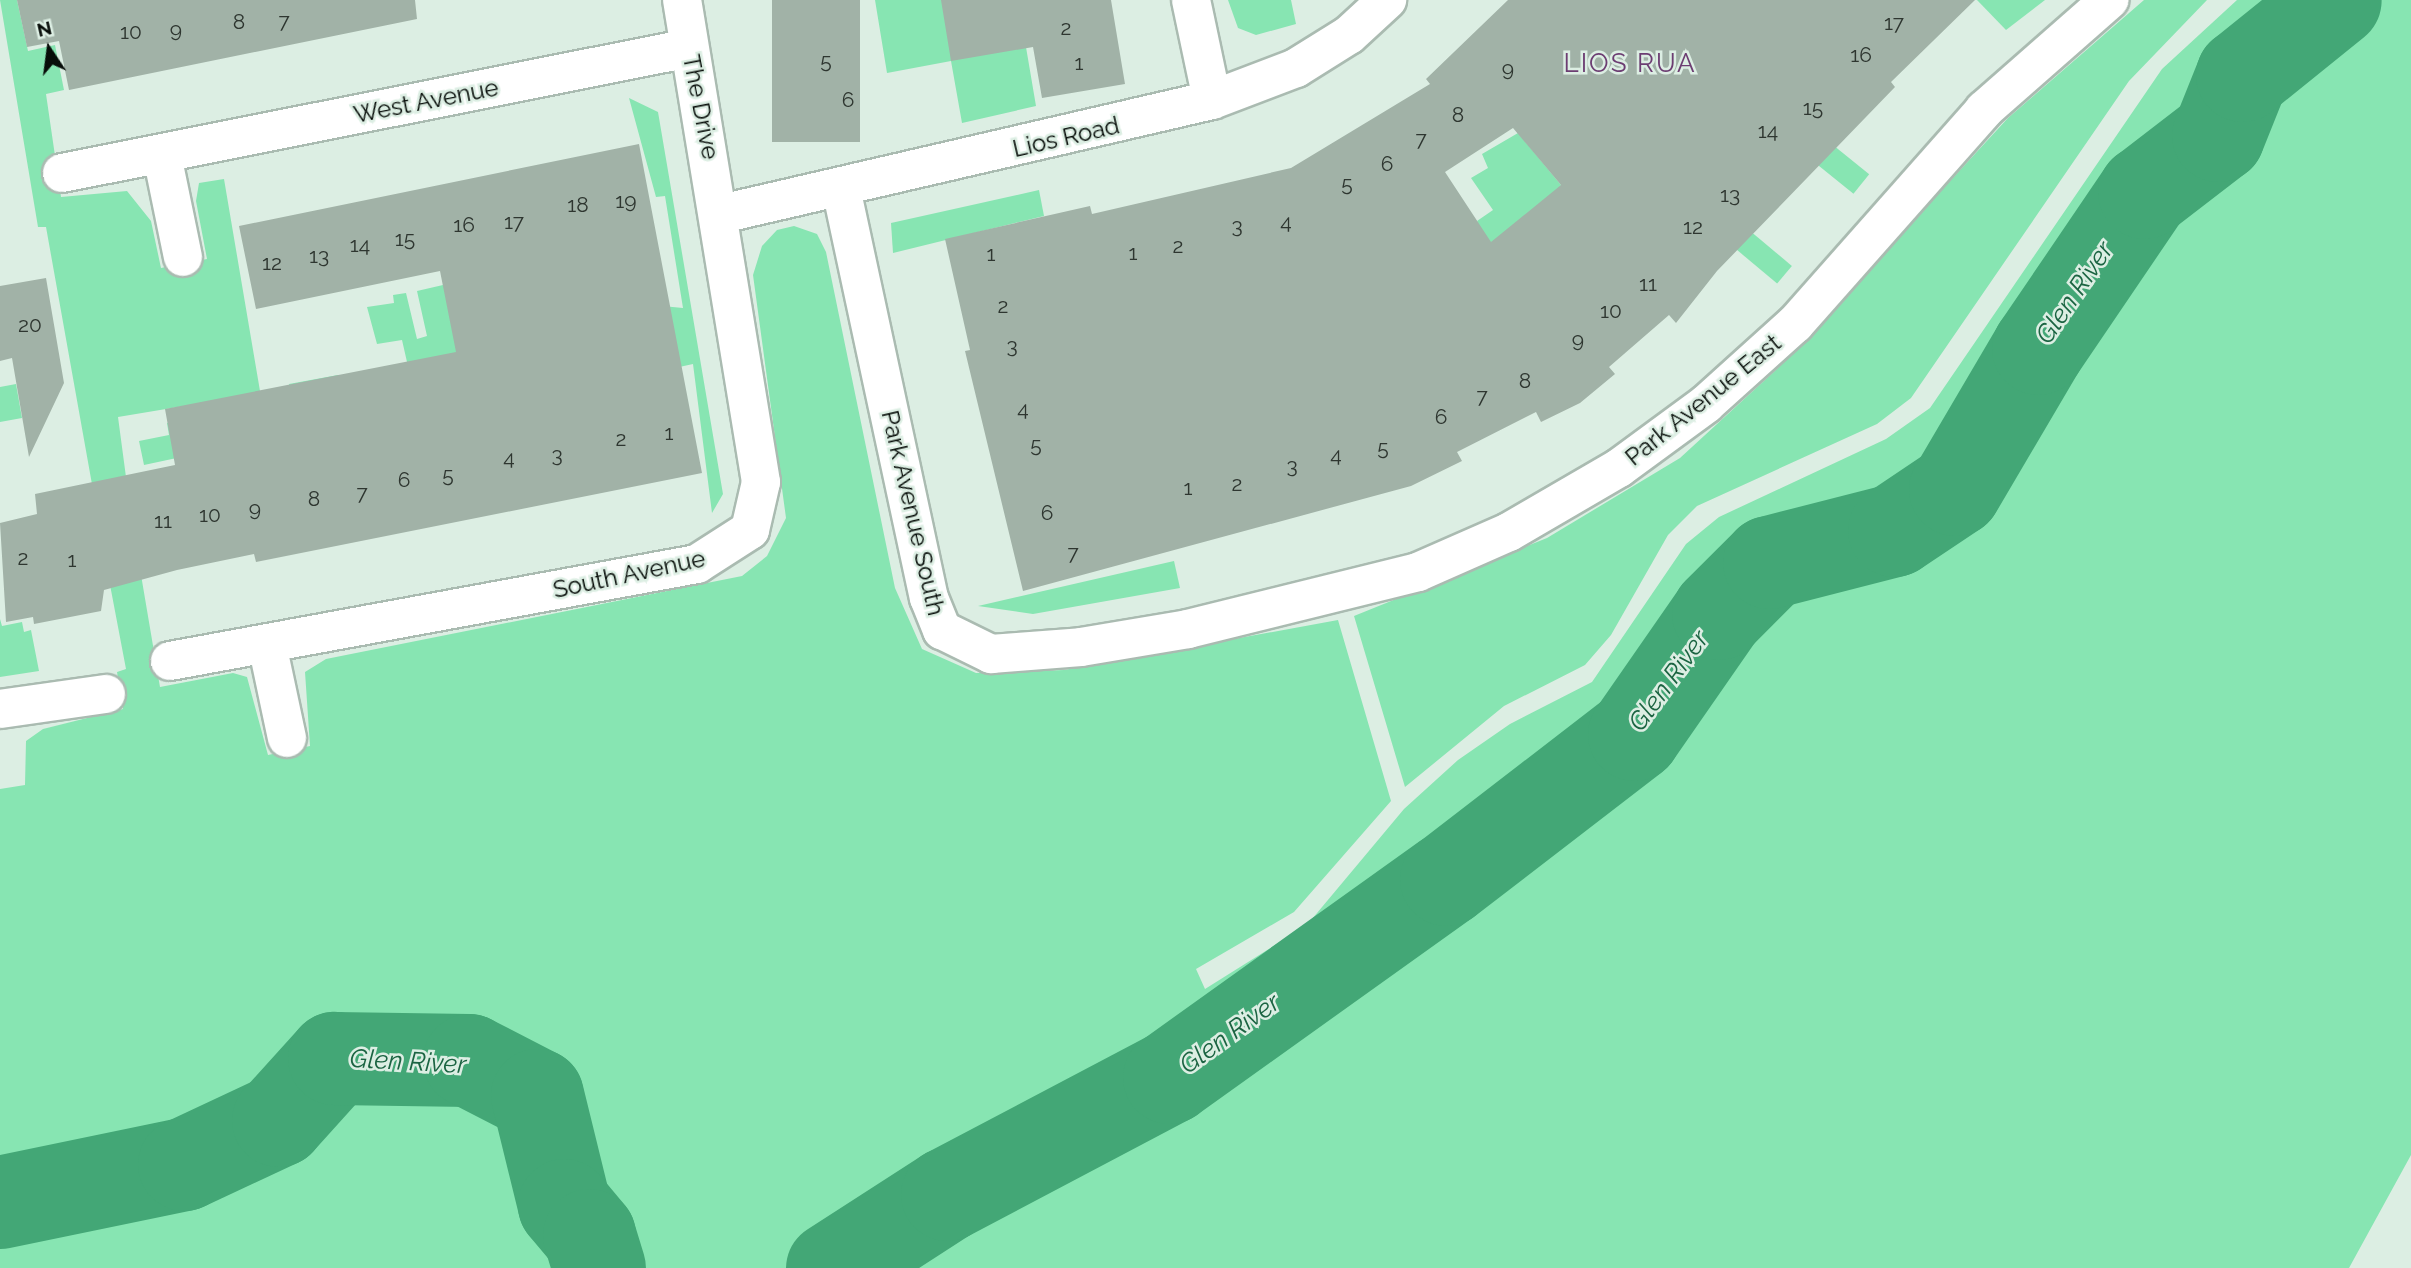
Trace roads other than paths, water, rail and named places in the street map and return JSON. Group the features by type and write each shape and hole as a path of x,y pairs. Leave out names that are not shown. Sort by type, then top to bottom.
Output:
{"street":[{"name":"The Drive","path":"682,0 721,214"},
{"path":"1191,0 1212,100"},
{"name":"Lios Road","path":"721,214 1212,100 1296,68 1349,35 1387,0"},
{"name":"Park Avenue East","path":"1188,629 1419,572 1509,532 1619,468 1706,404 1795,324 1984,110 2109,0"},
{"name":"West Avenue","path":"62,173 690,48"},
{"path":"162,155 183,257"},
{"name":"Park Avenue South","path":"841,188 929,598 942,630 992,654 1188,629"},
{"name":"South Avenue","path":"170,662 697,564 733,547 759,510 761,482 721,214"},
{"path":"267,644 287,738"},
{"path":"0,709 106,694"}],"waterway":[{"name":"Glen River","path":"832,1268 947,1194 1169,1077 1446,879 1634,734 1718,613 1769,562 1894,530 1955,489 2038,348 2144,192 2218,135 2242,75 2335,0"},
{"name":"Glen River","path":"0,1202 184,1164 278,1120 334,1058 469,1060 537,1095 564,1205 589,1235 599,1268"}],"district":[{"name":"LIOS RUA","path":"1630,64"}]}
